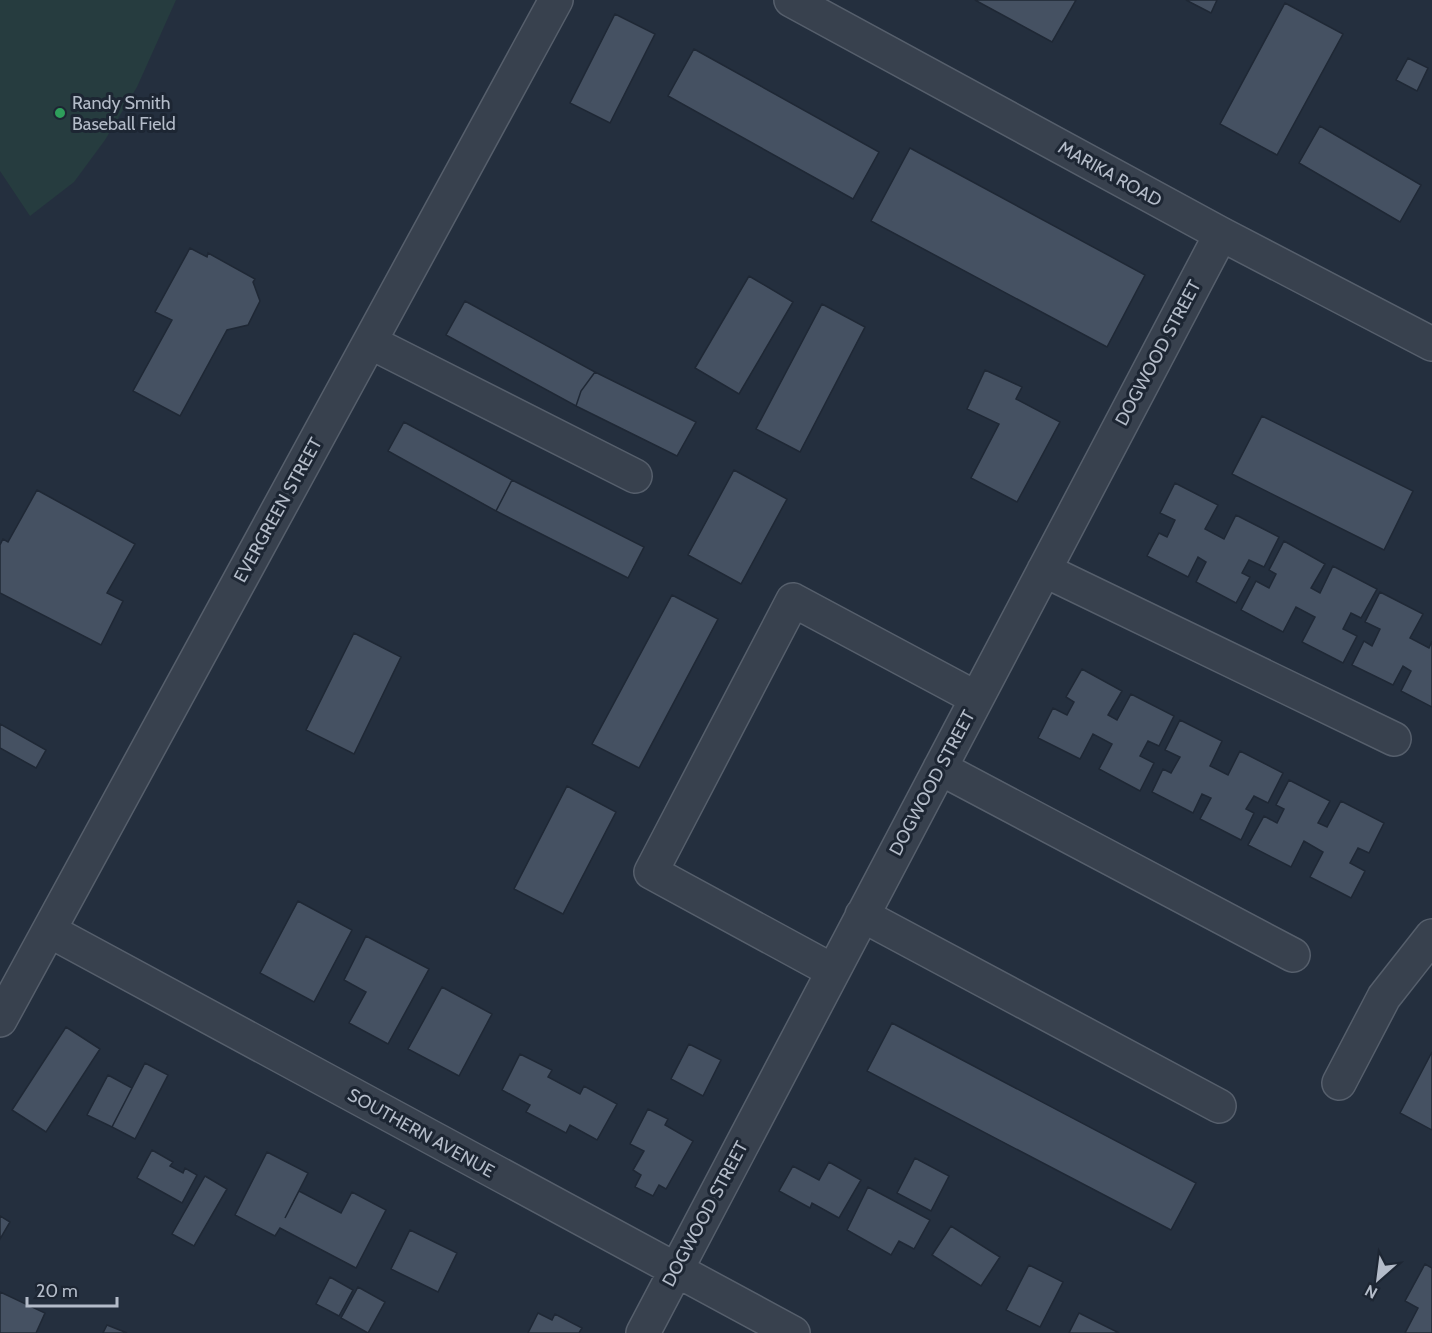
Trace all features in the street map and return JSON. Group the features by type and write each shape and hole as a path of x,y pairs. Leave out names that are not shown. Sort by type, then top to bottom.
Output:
{"street":[{"name":"EVERGREEN STREET","path":"0,1020 556,0"},
{"name":"MARIKA ROAD","path":"791,0 1221,234 1432,344"},
{"name":"DOGWOOD STREET","path":"643,1333 1221,234"},
{"path":"370,342 635,476"},
{"path":"1044,570 1394,739"},
{"path":"833,971 651,872 788,610 794,600 976,698"},
{"path":"940,768 1293,955"},
{"path":"862,915 1219,1106"},
{"name":"SOUTHERN AVENUE","path":"50,931 793,1333"},
{"path":"1339,1083 1384,997 1432,936"}],"green space":[{"name":"Randy Smith Baseball Field","path":"0,0 176,0 137,87 105,140 74,182 30,216 0,171"}],"building":[{"path":"975,0 1076,0 1052,42"},
{"path":"1186,0 1217,0 1211,13"},
{"path":"1285,3 1343,34 1277,155 1220,124"},
{"path":"615,14 655,34 610,123 570,103"},
{"path":"694,49 879,152 853,199 668,96"},
{"path":"1408,58 1428,68 1417,91 1396,80"},
{"path":"1320,126 1421,185 1400,222 1299,163"},
{"path":"910,148 1145,275 1107,347 871,221"},
{"path":"190,248 207,257 208,253 255,279 253,282 260,301 248,325 227,330 180,416 133,391 172,320 155,312"},
{"path":"749,276 793,302 739,394 695,368"},
{"path":"465,301 595,372 581,391 576,406 446,335"},
{"path":"822,304 865,327 800,452 756,429"},
{"path":"985,370 1022,387 1016,399 1060,422 1017,502 971,478 999,424 967,409"},
{"path":"595,372 696,422 677,456 576,406 581,391"},
{"path":"1262,416 1413,491 1384,550 1232,474"},
{"path":"404,422 512,480 496,511 388,451"},
{"path":"734,470 787,499 741,584 688,555"},
{"path":"512,480 644,547 628,578 496,511"},
{"path":"1175,483 1218,505 1205,529 1224,539 1236,515 1279,537 1264,567 1249,560 1242,573 1250,577 1236,603 1196,582 1206,562 1198,557 1188,577 1147,556 1159,533 1167,537 1175,520 1160,513"},
{"path":"37,490 135,544 107,593 123,601 101,645 0,593 0,545 3,539 8,542"},
{"path":"1284,541 1325,564 1311,588 1320,593 1333,566 1377,589 1361,618 1351,613 1343,629 1357,636 1343,663 1302,642 1315,617 1296,607 1283,632 1241,610 1256,581 1269,588 1276,574 1269,570"},
{"path":"1380,592 1423,614 1410,638 1429,648 1432,641 1432,707 1401,691 1411,671 1403,666 1393,685 1352,665 1364,641 1372,646 1380,629 1365,622"},
{"path":"672,595 718,619 639,768 592,744"},
{"path":"354,633 401,657 354,754 306,730"},
{"path":"1082,669 1122,691 1108,715 1117,720 1131,694 1174,716 1159,746 1148,741 1140,756 1154,763 1140,791 1099,769 1112,744 1093,734 1080,759 1038,738 1053,708 1067,715 1074,702 1066,697"},
{"path":"1180,720 1222,741 1210,766 1228,775 1240,751 1283,773 1268,803 1254,796 1246,809 1254,813 1241,840 1200,819 1211,798 1202,794 1193,813 1152,792 1163,769 1171,773 1180,757 1165,750"},
{"path":"0,724 46,750 36,768 0,748"},
{"path":"1289,780 1330,801 1318,823 1327,827 1341,801 1384,823 1369,853 1358,848 1350,863 1365,871 1351,898 1310,877 1323,852 1304,841 1291,867 1248,845 1264,816 1277,823 1284,809 1276,805"},
{"path":"567,786 616,812 563,914 514,889"},
{"path":"298,901 352,930 314,1002 260,973"},
{"path":"366,936 429,969 388,1044 349,1023 366,992 344,980"},
{"path":"442,987 492,1014 459,1076 408,1049"},
{"path":"892,1023 1196,1183 1171,1230 867,1071"},
{"path":"66,1027 100,1049 46,1132 12,1110"},
{"path":"689,1044 721,1060 703,1096 671,1079"},
{"path":"1432,1052 1432,1130 1400,1113"},
{"path":"520,1054 552,1070 548,1077 580,1094 584,1086 617,1104 597,1140 570,1125 566,1133 526,1112 530,1105 502,1090"},
{"path":"145,1063 168,1075 135,1139 112,1127"},
{"path":"108,1075 132,1088 112,1127 87,1115"},
{"path":"648,1109 668,1119 665,1125 693,1141 666,1189 659,1185 653,1196 635,1187 641,1175 633,1170 644,1151 630,1144"},
{"path":"152,1150 173,1162 170,1166 183,1173 185,1168 197,1175 182,1203 137,1178"},
{"path":"267,1152 308,1173 285,1218 299,1191 341,1213 352,1192 386,1210 356,1268 280,1228 275,1236 235,1215"},
{"path":"915,1158 949,1176 931,1211 897,1193"},
{"path":"829,1162 861,1180 839,1218 812,1203 810,1208 779,1191 793,1166 819,1180"},
{"path":"205,1176 227,1189 194,1246 172,1234"},
{"path":"868,1187 930,1220 914,1249 899,1241 891,1255 847,1230"},
{"path":"0,1216 10,1222 0,1239"},
{"path":"951,1226 1000,1257 981,1286 932,1255"},
{"path":"410,1230 457,1253 438,1292 391,1269"},
{"path":"1425,1264 1432,1268 1432,1333 1405,1333 1418,1308 1405,1301"},
{"path":"1029,1265 1063,1282 1040,1327 1006,1310"},
{"path":"330,1277 353,1290 339,1316 316,1304"},
{"path":"358,1287 385,1302 368,1333 341,1318"},
{"path":"0,1292 45,1313 36,1333 0,1333"},
{"path":"538,1313 552,1320 555,1314 582,1328 579,1333 528,1333"},
{"path":"1079,1313 1119,1333 1069,1333"},
{"path":"107,1325 127,1333 103,1333"}],"place":[{"name":"Randy Smith Baseball Field","path":"60,113"}]}
